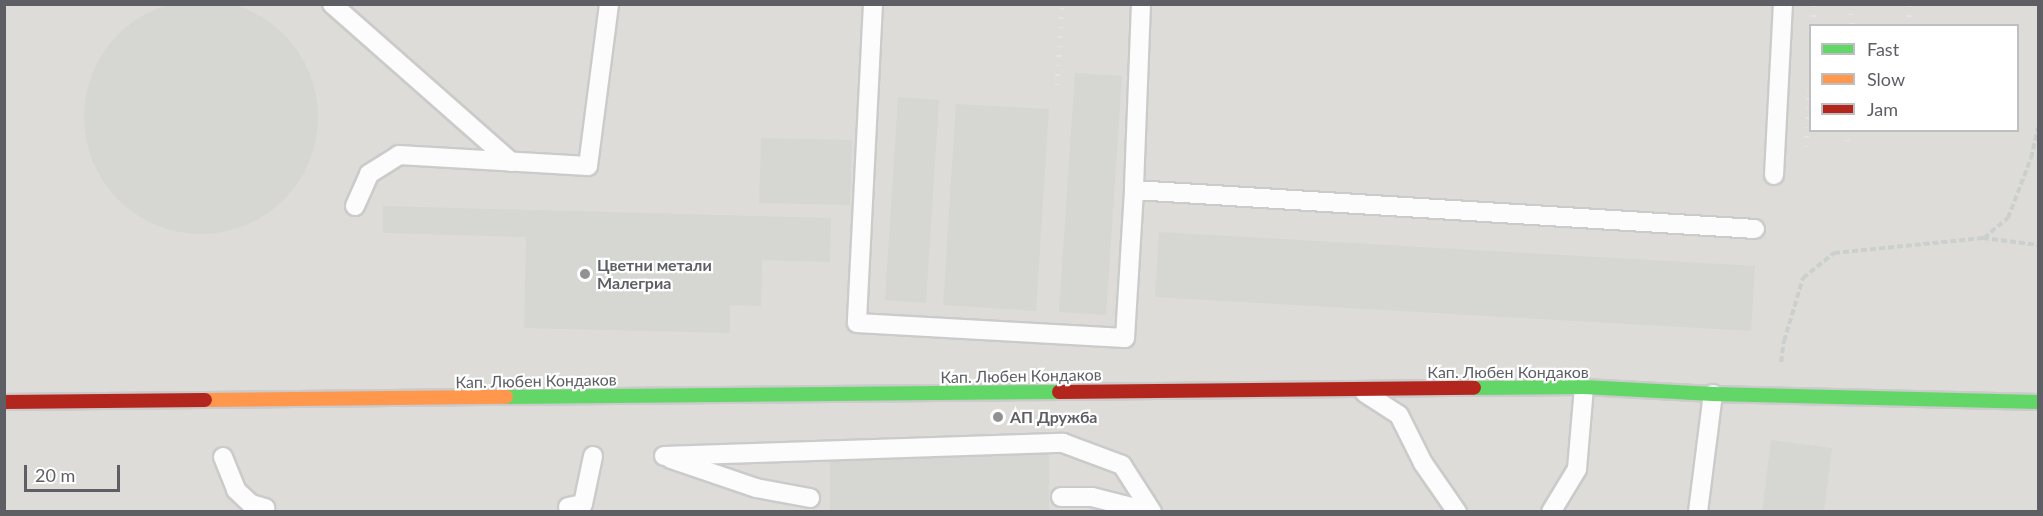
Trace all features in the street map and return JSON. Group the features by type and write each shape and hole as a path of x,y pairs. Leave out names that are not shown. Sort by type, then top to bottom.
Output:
{"street":[{"name":"Кап. Любен Кондаков","path":"4,402 1584,387 1713,394 2038,402"}],"lane":[{"path":"332,4 511,162"},
{"path":"355,206 369,174 399,155 588,166 609,4"},
{"path":"873,4 857,323 1125,338 1134,190 1141,4"},
{"path":"1774,175 1783,4"},
{"path":"1134,190 1755,229"},
{"path":"1551,512 1577,469 1584,387"},
{"path":"1358,389 1400,415 1423,463 1457,512"},
{"path":"1698,512 1713,394"},
{"path":"810,498 756,488 664,456 1063,443 1122,465 1151,512"},
{"path":"568,507 583,504 593,456"},
{"path":"223,457 236,490 251,504 265,508"},
{"path":"1061,497 1092,497 1151,512"}],"path":[{"path":"1983,238 2008,218 2031,158 2038,128"},
{"path":"1777,396 1784,341 1803,278 1834,253 1983,238 2038,244"}],"shaded area":[{"path":"4,5 2038,5 2038,511 5,511"}],"building":[{"path":"201,0 246,9 266,20 291,43 309,72 318,117 309,162 298,182 275,207 246,225 201,234 156,225 136,214 111,191 93,162 84,117 93,72 104,52 127,27 156,9"},
{"path":"1075,73 1122,76 1106,315 1059,312"},
{"path":"898,97 939,100 926,303 885,300"},
{"path":"956,104 1049,109 1036,311 943,305"},
{"path":"761,138 852,140 850,205 759,203"},
{"path":"383,206 831,218 830,262 762,260 761,306 730,305 730,333 524,328 526,237 383,233"},
{"path":"1159,232 1755,266 1751,331 1155,297"},
{"path":"1771,440 1832,448 1824,512 1762,512"},
{"path":"830,454 1049,454 1049,512 830,512"}],"railway":[{"path":"1057,85 1062,4"},
{"path":"1813,24 1814,4"},
{"path":"1849,4 1852,24"},
{"path":"1908,24 1910,4"},
{"path":"1806,147 1809,86"},
{"path":"1847,132 1847,141"}],"traffic: fast":[{"path":"1474,388 1584,387 1713,394 2038,402"},
{"path":"506,397 1059,392"}],"traffic: slow":[{"path":"205,400 506,397"}],"traffic: jam":[{"path":"1059,392 1474,388"},
{"path":"4,402 205,400"}],"place":[{"name":"Цветни метали Малегриа","path":"585,274"},
{"name":"АП Дружба","path":"998,417"}]}
